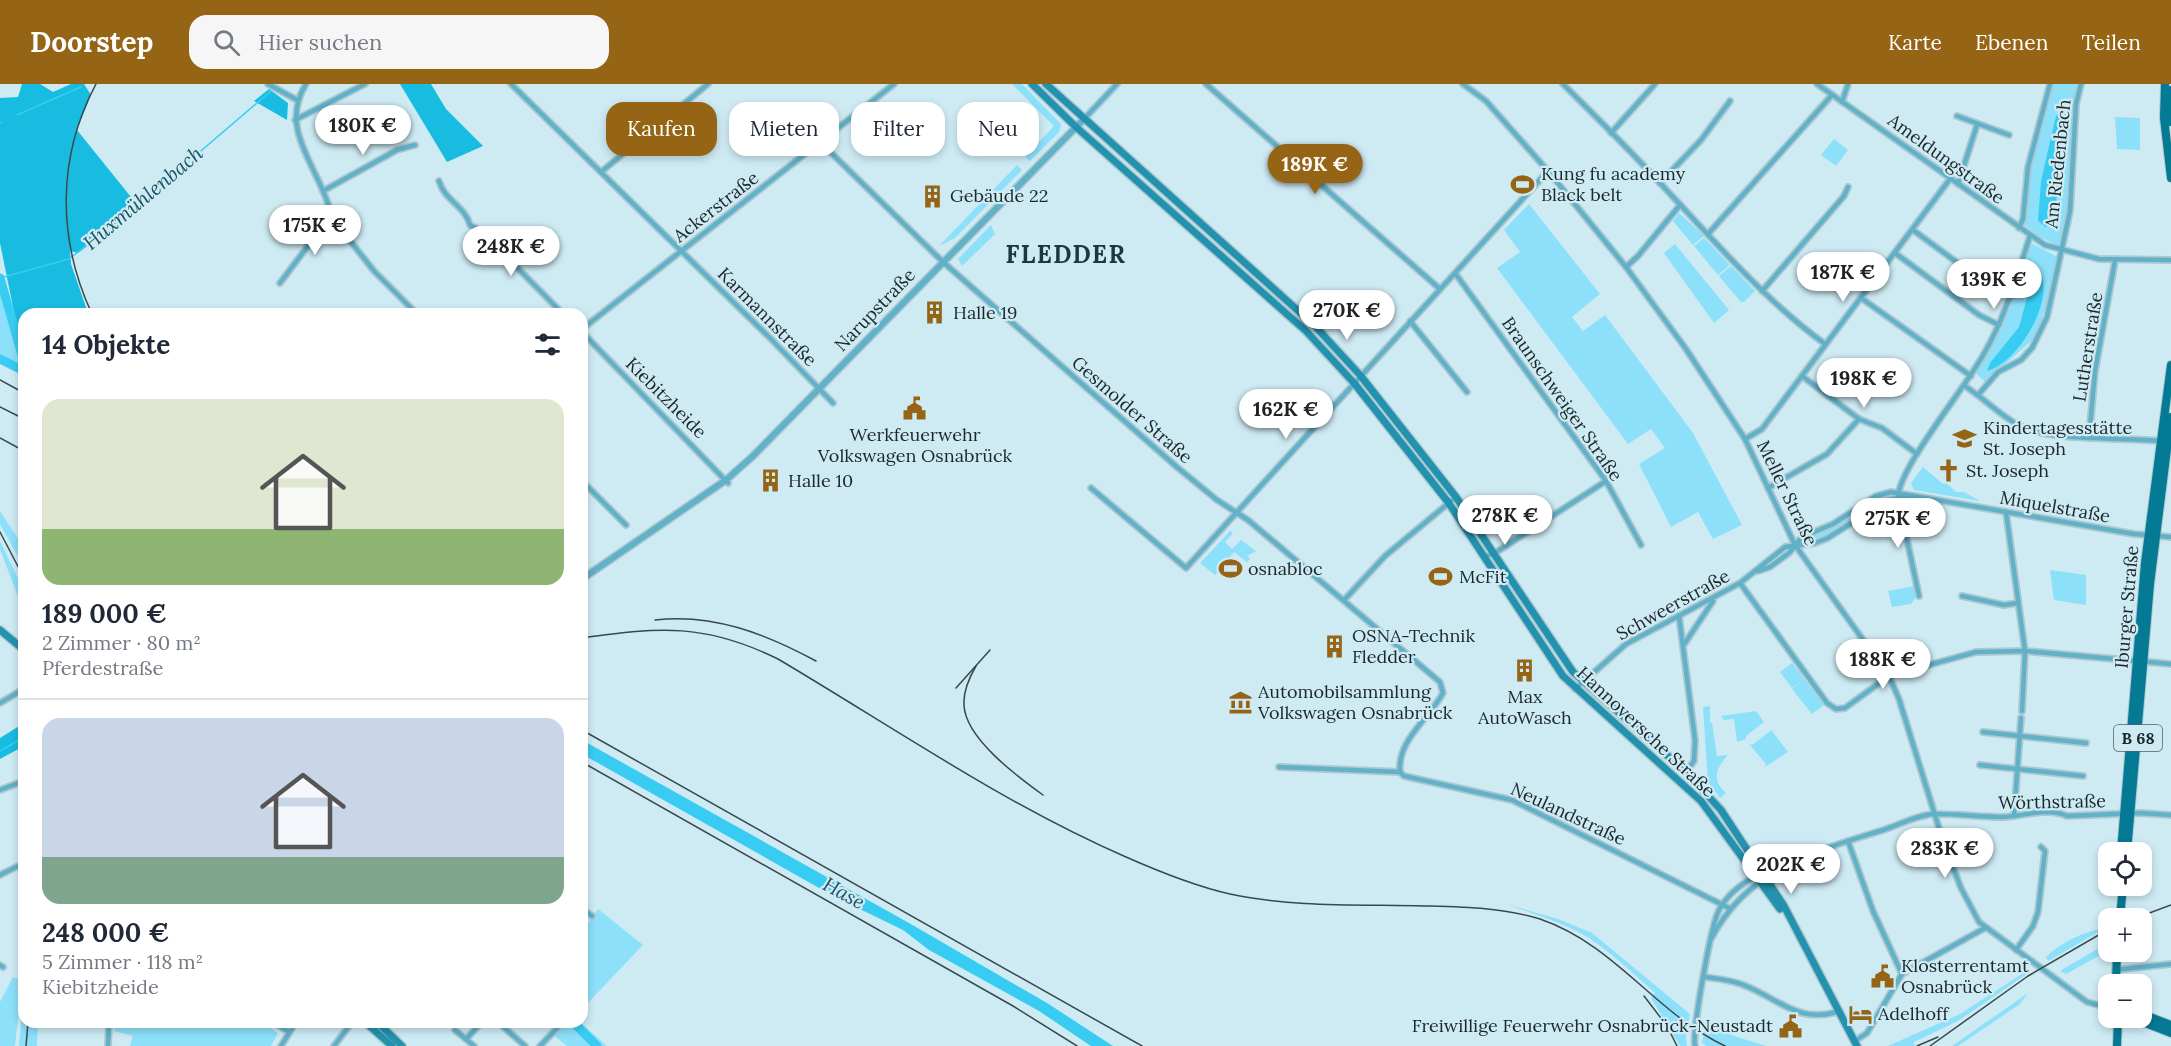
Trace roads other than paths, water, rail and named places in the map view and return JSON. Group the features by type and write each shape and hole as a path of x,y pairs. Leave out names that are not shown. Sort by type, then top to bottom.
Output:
{"main road":[{"name":"Hannoversche Straße","path":"1032,84 1076,127 1306,331 1354,383 1448,502 1563,675 1575,689 1701,801 1755,876 1762,880"},
{"name":"Hannoversche Straße","path":"1046,84 1083,120 1314,325 1360,375 1456,497 1582,681 1686,772 1721,810 1762,880"},
{"path":"2165,84 2164,118 2171,178"},
{"path":"2171,90 2171,122"},
{"name":"Iburger Straße","path":"2127,842 2152,537 2171,365"},
{"name":"Iburger Straße","path":"2152,537 2171,417"},
{"path":"0,630 18,645"},
{"name":"Iburger Straße","path":"2123,842 2128,814"},
{"path":"1762,880 1794,928 1856,1044"},
{"path":"2115,974 2116,962"},
{"path":"2152,1018 2171,1025"},
{"path":"2152,1026 2171,1034"},
{"path":"372,1028 392,1046"},
{"path":"383,1028 402,1046"},
{"path":"2117,1046 2118,1028"}],"street":[{"path":"268,84 297,100"},
{"path":"280,283 329,216 330,210 295,120 297,100 306,84"},
{"path":"295,120 365,84"},
{"name":"Karmannstraße","path":"511,84 833,403"},
{"path":"601,172 708,84"},
{"name":"Ackerstraße","path":"839,127 894,84"},
{"name":"Narupstraße","path":"588,575 727,482 1117,84"},
{"path":"1206,84 1440,289"},
{"path":"1563,84 1762,291 1796,323 1825,344"},
{"path":"1611,133 1654,84"},
{"name":"Ameldungstraße","path":"1817,84 2030,236 2062,251 2115,261 2171,260"},
{"path":"1842,102 1848,84"},
{"name":"Am Riedenbach","path":"2019,228 2023,219 2031,152 2050,84"},
{"name":"Am Riedenbach","path":"1978,395 1998,372 2021,360 2037,342 2047,317 2070,211 2076,104 2081,84"},
{"name":"Meller Straße","path":"1466,85 1486,101 1548,171 1626,267 1686,349 1744,439 1795,545 1889,676 1899,699 1934,814 1961,888 1979,922 2088,1002 2098,1005"},
{"path":"1708,234 1832,95"},
{"path":"1660,183 1701,140 1730,101"},
{"path":"1957,116 2009,135"},
{"path":"1958,184 1977,125"},
{"path":"323,191 397,150 415,145"},
{"name":"Ackerstraße","path":"588,326 802,156"},
{"name":"Gesmolder Straße","path":"834,156 943,262 1178,468 1345,599 1440,682 1443,693 1405,747 1399,761 1400,772"},
{"path":"1091,488 1185,568 1548,171"},
{"path":"1744,439 1762,429 1950,179"},
{"path":"439,181 441,190 468,216 470,225 481,231 557,308"},
{"path":"1762,291 1844,196 1848,187"},
{"path":"1626,267 1638,256 1680,205"},
{"path":"336,223 374,271 411,308"},
{"path":"1913,230 1989,286 2011,297"},
{"name":"Am Riedenbach","path":"1898,495 1917,454 1965,386 2000,325 2030,236"},
{"path":"1895,253 1979,315 2000,325"},
{"name":"Lutherstraße","path":"2089,438 2095,371 2115,261"},
{"name":"Braunschweiger Straße","path":"1455,273 1606,481 1641,545"},
{"path":"1861,298 1971,376"},
{"path":"1410,321 1467,392"},
{"name":"Kiebitzheide","path":"588,337 727,482"},
{"path":"1802,376 1859,419 1882,428 1917,454"},
{"path":"1965,386 2019,425 2089,438 2161,441"},
{"path":"1768,488 1827,454 1859,419"},
{"path":"1484,557 1495,554 1606,481"},
{"path":"588,487 626,525"},
{"path":"1795,545 1802,537 1833,524 1876,496 1898,495"},
{"path":"1795,545 1828,538 1898,495"},
{"path":"1898,495 1919,596"},
{"name":"Miquelstraße","path":"1898,495 2152,537 2171,537"},
{"path":"1345,599 1385,556 1456,497"},
{"path":"2006,512 2025,651 2014,816"},
{"name":"Schweerstraße","path":"1575,689 1626,644 1716,598 1758,571 1770,567 1795,545"},
{"path":"1740,583 1831,707 1845,708 1889,676 1976,652 2025,651 2171,664"},
{"path":"1962,596 2004,605 2018,603"},
{"path":"1685,643 1716,598"},
{"path":"1679,616 1685,643 1696,751 1694,761 1686,772"},
{"path":"0,703 18,692"},
{"path":"1983,732 2086,743"},
{"path":"1980,765 2083,776"},
{"name":"Neulandstraße","path":"1279,767 1400,772 1404,776 1512,800 1729,908"},
{"path":"0,790 18,783"},
{"name":"Wörthstraße","path":"1934,814 1965,817 2014,816 2023,813 2060,813 2067,816 2171,815"},
{"path":"1711,939 1729,908 1742,894 1792,861 1934,814"},
{"path":"1848,841 1873,911 1902,974"},
{"path":"2016,950 2033,926 2038,912 2045,851 2041,847"},
{"path":"0,875 18,865"},
{"path":"1695,1046 1694,1027 1711,939 1722,905 1730,894 1755,876"},
{"path":"588,913 592,916"},
{"path":"1856,1044 1867,1033 1902,974 1985,928"},
{"path":"2115,970 2171,964"},
{"path":"1705,977 1744,985 1803,1015 1820,1017 1840,1011"},
{"path":"108,1046 109,1028"},
{"path":"283,1028 290,1032"},
{"path":"281,1046 292,1028"},
{"path":"334,1046 348,1028"},
{"path":"466,1039 476,1028"},
{"path":"505,1028 525,1046"},
{"path":"540,1046 557,1028"},
{"path":"455,1030 474,1046"}],"water":[{"path":"2061,110 2064,117 2057,195 2051,221 2046,227 2038,221 2041,181 2056,116"},
{"path":"2036,265 2042,277 2043,292 2040,309 2033,325 2012,355 1987,371 1990,363 2019,327"},
{"path":"588,743 909,923 1047,1003 1113,1046 1091,1046 1039,1011 929,950 903,930 835,897 588,757"}],"waterway":[{"path":"17,115 81,87"},
{"name":"Huxmühlenbach","path":"0,278 69,259 139,204 271,91"},
{"name":"Hase","path":"0,278 18,341"},
{"path":"0,359 18,368"},
{"path":"0,751 18,740"},
{"name":"Hase","path":"579,1028 597,1046"}],"railway":[{"path":"90,308 72,257 66,198 68,169 74,140 83,112 96,84"},
{"path":"0,380 18,390"},
{"path":"0,407 18,416"},
{"path":"0,438 18,448"},
{"path":"0,532 18,566"},
{"path":"655,620 698,620 738,628 778,642 816,661"},
{"path":"588,637 659,630 682,631 728,639 752,647 778,659 949,764 1036,813 1126,857 1203,887 1280,902 1472,908 1513,912 1540,919 1591,945 1677,1016 1725,1046"},
{"path":"956,688 990,650"},
{"path":"976,666 964,695 967,718 973,730 994,756 1043,795"},
{"path":"588,733 1142,1046"},
{"path":"588,765 1013,1006 1077,1046"},
{"path":"2152,912 2171,905"},
{"path":"1930,1046 2028,976 2098,935"},
{"path":"1644,996 1667,1026 1677,1046"},
{"path":"26,1046 28,1028"},
{"path":"1917,1046 1938,1037"}],"place":[{"name":"Kung fu academy Black belt","path":"1523,184"},
{"name":"Gebäude 22","path":"932,196"},
{"name":"Halle 19","path":"935,313"},
{"name":"Werkfeuerwehr Volkswagen Osnabrück","path":"915,409"},
{"name":"Kindertagesstätte St. Joseph","path":"1965,438"},
{"name":"St. Joseph","path":"1948,471"},
{"name":"Halle 10","path":"770,481"},
{"name":"osnabloc","path":"1230,569"},
{"name":"McFit","path":"1441,577"},
{"name":"OSNA-Technik Fledder","path":"1334,646"},
{"name":"Max AutoWasch","path":"1525,671"},
{"name":"Automobilsammlung Volkswagen Osnabrück","path":"1240,702"},
{"name":"Klosterrentamt Osnabrück","path":"1883,976"},
{"name":"Adelhoff","path":"1860,1014"},
{"name":"Freiwillige Feuerwehr Osnabrück-Neustadt","path":"1791,1026"}],"district":[{"name":"FLEDDER","path":"1066,255"}]}
